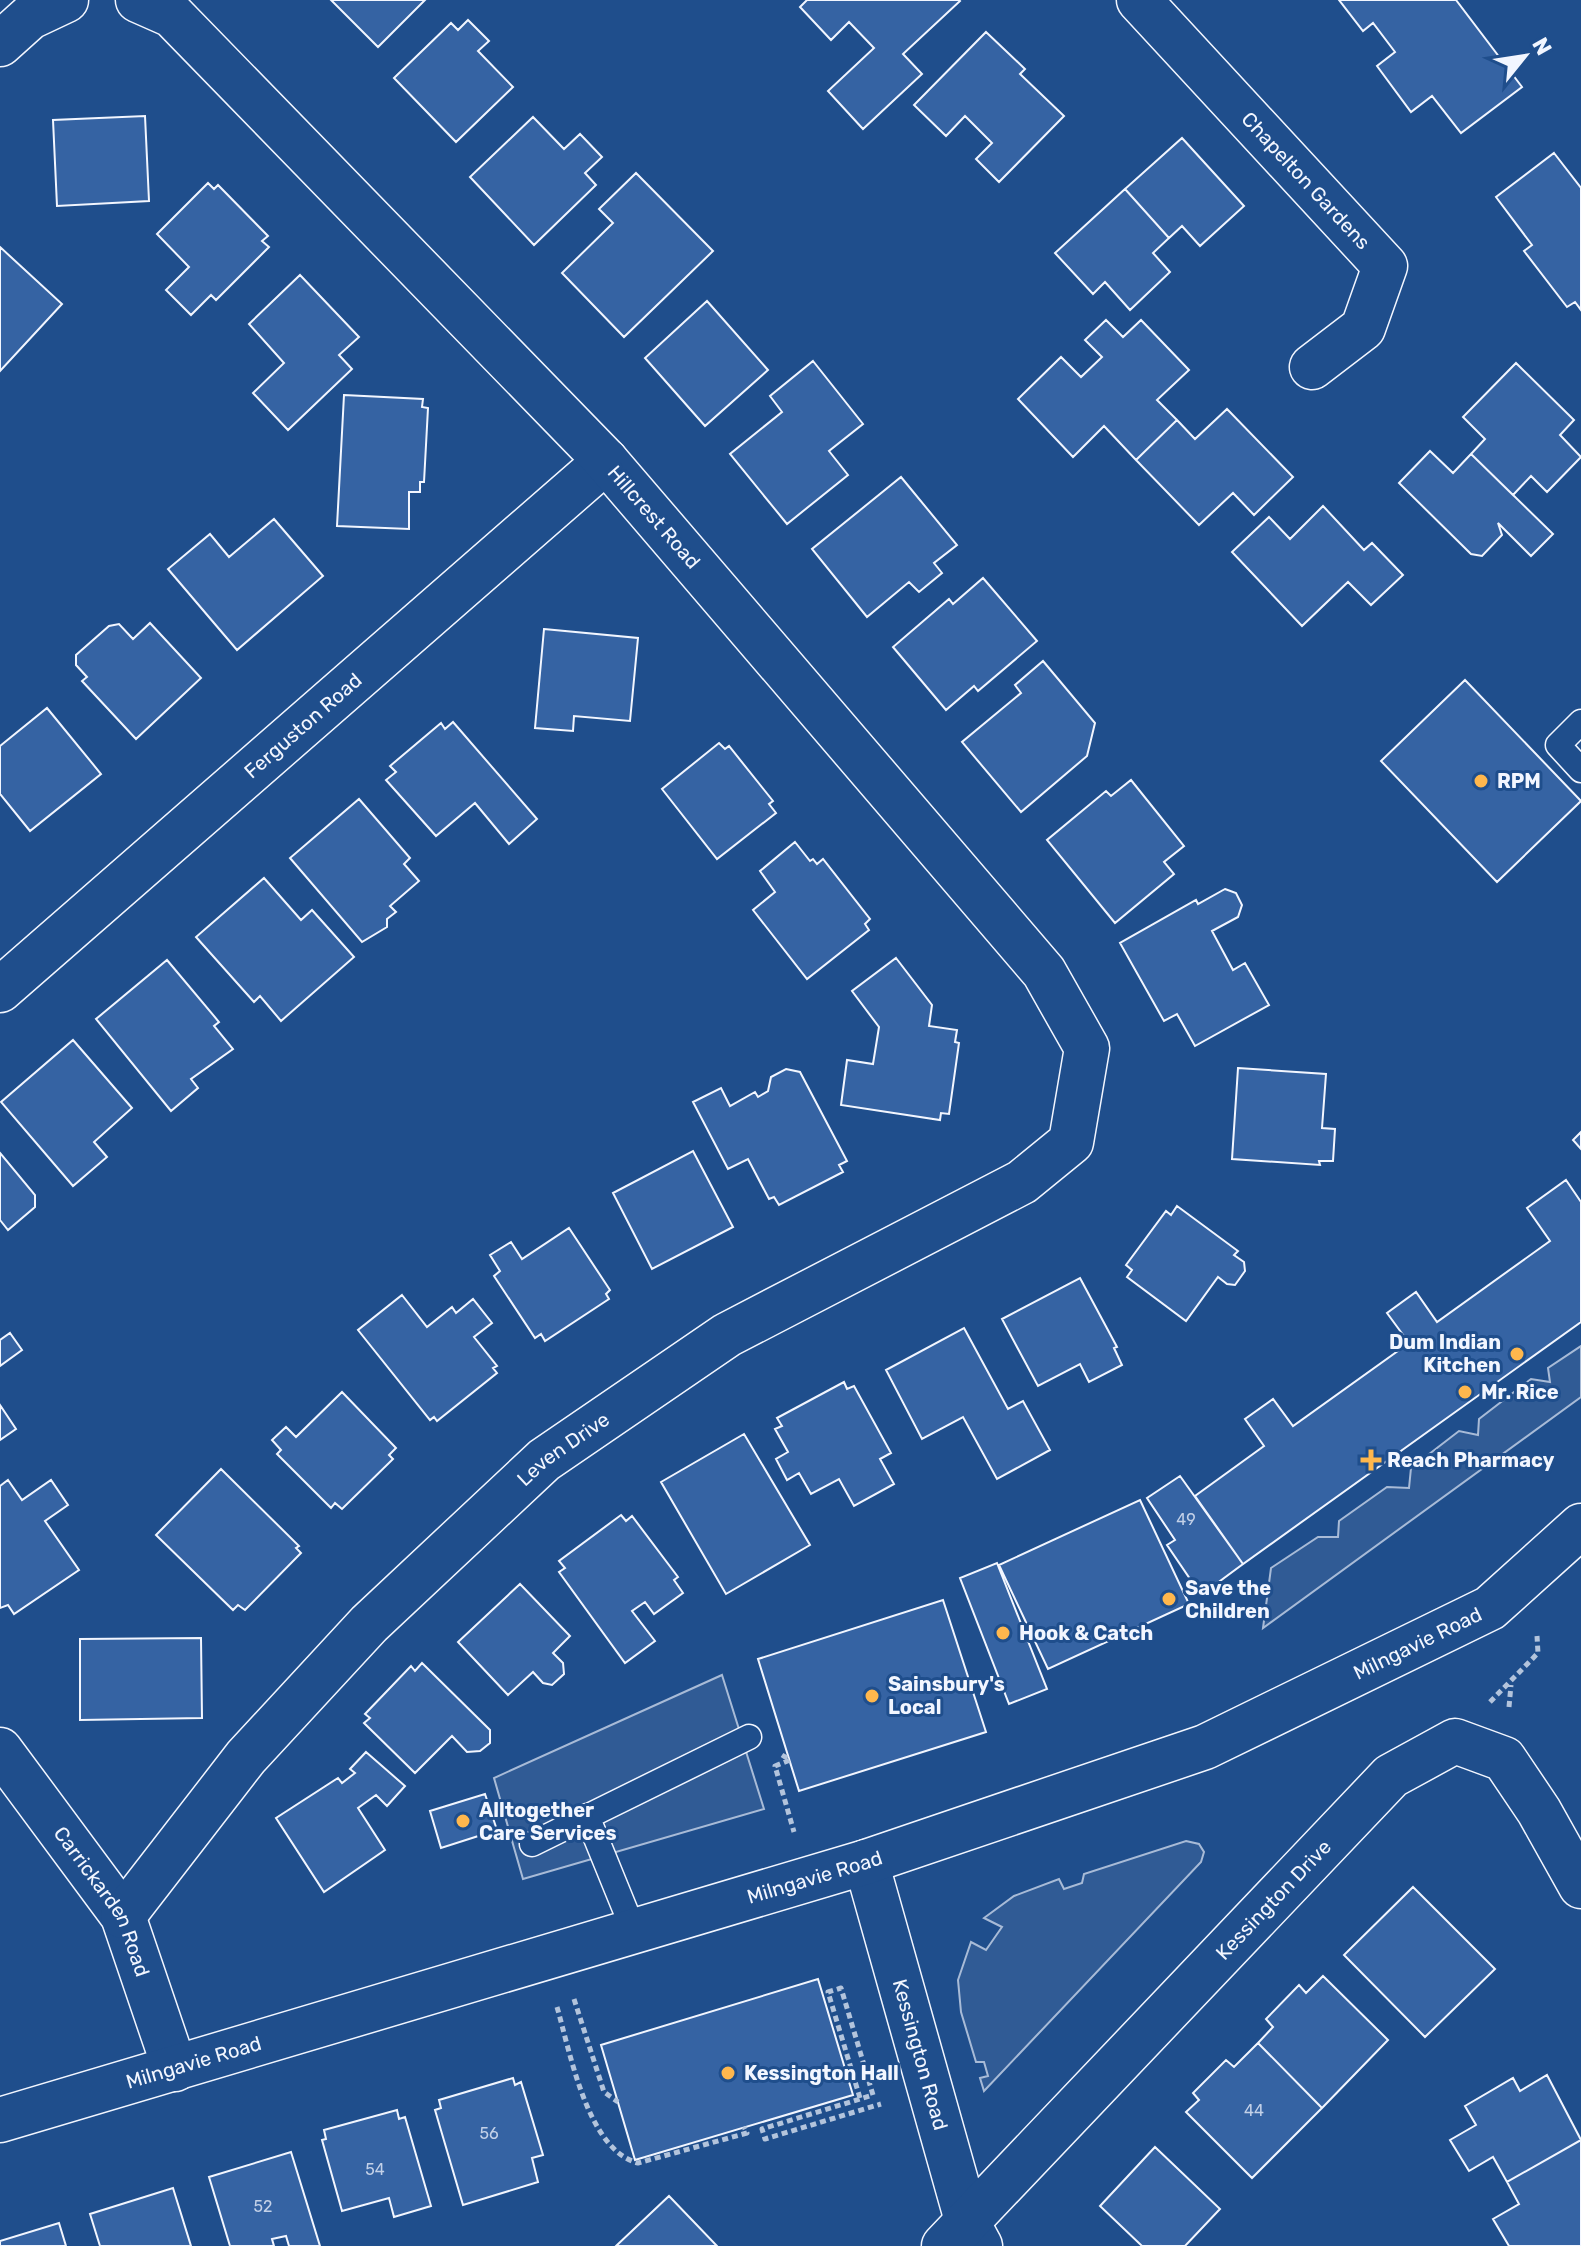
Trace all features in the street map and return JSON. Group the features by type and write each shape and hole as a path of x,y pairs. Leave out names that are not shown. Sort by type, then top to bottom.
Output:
{"street":[{"path":"0,44 30,17 66,0"},
{"name":"Hillcrest Road","path":"138,0 172,15 606,461 1044,972 1087,1048 1081,1093"},
{"name":"Chapelton Gardens","path":"1139,0 1385,266 1363,328 1312,367"},
{"name":"Ferguston Road","path":"0,990 606,461"},
{"name":"Leven Drive","path":"123,1916 246,1757 318,1679 369,1624 544,1460 727,1335 1022,1182 1071,1142 1081,1093"},
{"name":"Milngavie Road","path":"0,2120 866,1862 1205,1747 1490,1608 1581,1526"},
{"name":"Kessington Drive","path":"964,2239 1391,1776 1455,1741 1504,1759 1539,1811 1581,1886"},
{"name":"Carrickarden Road","path":"0,1750 123,1916 175,2069"},
{"name":"Kessington Road","path":"866,1862 964,2239"}],"lane":[{"path":"1581,722 1558,745 1581,770"},
{"path":"532,1844 749,1737"},
{"path":"587,1816 633,1929"}],"path":[{"path":"1483,1707 1511,1684 1538,1653 1537,1636"},
{"path":"775,1766 807,1879"},
{"path":"860,2098 838,2036 828,1992 841,1988 873,2095 762,2129 765,2139 870,2107"},
{"path":"576,2003 604,2092 618,2102"},
{"path":"558,2009 591,2119 626,2160 638,2163 747,2133 744,2127"}],"shaded area":[{"path":"1581,1346 1581,1397 1263,1628 1271,1568 1318,1537 1338,1537 1339,1521 1387,1487 1409,1488 1411,1468 1459,1431 1478,1435 1479,1419 1531,1379 1550,1382 1548,1368"},
{"path":"722,1675 764,1809 523,1879 494,1778"},
{"path":"1186,1841 1199,1844 1204,1852 1201,1862 984,2091 980,2078 988,2076 984,2062 976,2062 961,2012 958,1980 971,1942 986,1950 1002,1927 984,1918 1014,1896 1059,1879 1064,1889 1082,1883 1084,1874"}],"building":[{"path":"331,0 425,0 378,47"},
{"path":"807,0 960,1 903,54 922,74 863,129 828,91 874,48 849,22 831,40 800,7"},
{"path":"1339,0 1456,0 1522,87 1461,133 1432,96 1411,112 1377,66 1395,52 1373,23 1363,31"},
{"path":"468,20 489,41 478,51 513,87 456,142 394,78 451,23 458,30"},
{"path":"986,32 1025,69 1020,74 1064,116 999,182 976,159 992,143 965,116 946,136 914,105"},
{"path":"145,116 149,201 57,206 53,120"},
{"path":"533,117 564,149 580,134 602,157 585,173 596,185 534,245 470,177"},
{"path":"1182,138 1244,206 1200,246 1182,226 1169,238 1125,189"},
{"path":"1554,153 1581,188 1581,310 1575,302 1567,307 1524,251 1532,245 1496,197"},
{"path":"636,173 713,251 624,337 562,273 613,223 599,209"},
{"path":"208,183 214,189 218,185 268,236 262,241 269,247 216,300 211,295 191,315 166,290 189,267 157,234"},
{"path":"1125,189 1169,238 1153,253 1170,272 1130,310 1105,282 1093,294 1055,253"},
{"path":"0,247 62,304 0,371"},
{"path":"300,275 359,337 339,355 352,369 288,430 253,393 284,363 249,324"},
{"path":"707,301 768,370 705,426 645,358"},
{"path":"1106,320 1123,337 1141,320 1189,370 1157,400 1177,420 1136,460 1104,426 1073,457 1018,399 1061,357 1081,377 1102,357 1085,340"},
{"path":"813,361 863,424 829,451 848,475 787,524 730,454 782,412 770,396"},
{"path":"1516,363 1574,420 1560,435 1581,457 1547,492 1531,476 1513,495 1471,454 1485,439 1463,417"},
{"path":"344,395 423,399 422,407 428,408 424,482 420,482 420,492 409,492 409,529 337,526"},
{"path":"1227,409 1293,477 1254,515 1233,493 1199,525 1136,460 1177,420 1195,439"},
{"path":"1430,451 1453,473 1471,454 1553,534 1531,556 1498,523 1502,535 1482,556 1471,554 1399,483"},
{"path":"901,477 957,545 934,563 942,573 919,592 909,582 867,617 812,549"},
{"path":"1323,506 1364,550 1372,543 1403,575 1371,605 1348,582 1302,626 1232,552 1269,517 1290,539"},
{"path":"274,519 323,576 237,650 168,569 210,534 229,557"},
{"path":"983,578 1037,641 978,691 974,686 946,710 893,647 949,599 953,604"},
{"path":"150,623 201,678 136,739 82,681 87,677 76,665 76,655 109,626 119,624 133,639"},
{"path":"544,629 638,638 630,721 574,716 573,731 535,728"},
{"path":"1043,661 1095,723 1087,756 1021,812 962,742 1021,693 1015,685"},
{"name":"RPM","path":"1465,680 1581,801 1497,882 1381,761"},
{"path":"47,708 101,774 30,831 0,794 0,746"},
{"path":"453,722 537,819 509,844 475,803 436,836 386,780 396,772 390,766 441,723 445,729"},
{"path":"719,743 725,749 729,746 773,801 769,804 776,813 717,859 662,789"},
{"path":"1131,780 1184,846 1164,862 1174,874 1115,923 1047,840 1106,791 1111,796"},
{"path":"359,799 410,858 404,864 419,881 390,906 396,912 387,919 387,927 362,942 290,858"},
{"path":"795,842 810,861 813,859 817,864 823,859 870,919 865,924 869,930 807,979 753,910 775,892 760,871"},
{"path":"264,878 301,920 312,910 354,957 281,1021 260,996 254,1002 196,937"},
{"path":"1225,889 1236,893 1242,905 1238,917 1212,931 1233,970 1245,963 1269,1005 1195,1046 1177,1014 1164,1021 1120,943 1196,900 1198,904"},
{"path":"896,958 932,1005 929,1026 957,1030 955,1042 959,1043 949,1114 941,1113 940,1120 841,1105 847,1060 873,1064 879,1027 852,991"},
{"path":"167,960 219,1022 214,1026 233,1049 191,1079 198,1088 171,1111 96,1019"},
{"path":"73,1040 132,1108 94,1142 107,1157 73,1186 1,1102"},
{"path":"1238,1068 1326,1074 1322,1128 1335,1129 1333,1161 1319,1161 1320,1165 1232,1159"},
{"path":"786,1069 800,1072 847,1161 839,1165 843,1172 779,1205 774,1197 769,1199 748,1159 728,1169 693,1102 721,1088 730,1106 755,1092 758,1097 768,1091 771,1077"},
{"path":"1581,1132 1581,1149 1573,1140"},
{"path":"693,1151 733,1227 652,1269 613,1193"},
{"path":"0,1153 35,1195 35,1207 8,1230 0,1220"},
{"path":"1566,1180 1581,1202 1581,1322 1243,1564 1195,1496 1264,1446 1245,1419 1273,1399 1293,1426 1409,1343 1387,1313 1416,1292 1437,1322 1550,1241 1527,1208"},
{"path":"1177,1206 1238,1251 1234,1255 1244,1262 1245,1271 1235,1285 1227,1284 1218,1277 1186,1321 1127,1277 1132,1270 1126,1265 1166,1211 1171,1215"},
{"path":"569,1228 610,1290 606,1294 609,1299 545,1341 541,1334 535,1338 494,1276 500,1271 490,1255 511,1242 522,1259"},
{"path":"1080,1278 1117,1347 1114,1348 1122,1365 1089,1382 1080,1364 1038,1386 1002,1319"},
{"path":"402,1295 427,1327 452,1307 456,1313 473,1299 492,1323 474,1337 497,1366 493,1368 497,1373 437,1421 434,1417 430,1420 358,1330"},
{"path":"964,1328 1008,1409 1023,1401 1050,1450 997,1479 963,1417 922,1439 886,1370"},
{"path":"10,1333 22,1350 0,1366 0,1340"},
{"path":"844,1382 847,1389 854,1386 891,1453 880,1459 894,1484 854,1506 839,1479 811,1494 799,1473 787,1480 776,1459 788,1452 775,1429 782,1426 777,1418"},
{"path":"342,1392 396,1448 389,1455 393,1459 342,1509 335,1503 331,1508 277,1454 281,1450 272,1440 286,1427 296,1437"},
{"path":"0,1405 16,1429 0,1440"},
{"path":"744,1434 810,1545 726,1594 661,1482"},
{"path":"221,1469 299,1546 296,1548 301,1553 245,1610 238,1605 233,1610 156,1535"},
{"path":"1180,1476 1243,1564 1201,1595 1167,1545 1175,1540 1147,1498"},
{"path":"8,1480 22,1500 51,1480 68,1505 45,1521 79,1570 14,1614 8,1605 0,1608 0,1486"},
{"path":"1140,1500 1189,1604 1048,1669 999,1565"},
{"path":"621,1515 626,1521 632,1516 678,1577 674,1580 683,1593 654,1614 645,1602 632,1611 655,1641 625,1663 559,1572 565,1568 559,1561"},
{"name":"Hook & Catch","path":"997,1563 1047,1689 1009,1704 960,1578"},
{"path":"520,1584 570,1636 553,1653 563,1663 564,1674 552,1685 543,1683 533,1672 508,1695 458,1642"},
{"name":"Sainsbury's Local","path":"943,1600 986,1732 799,1791 758,1659"},
{"path":"201,1638 202,1718 80,1720 80,1639"},
{"path":"422,1663 490,1730 490,1743 480,1751 467,1752 452,1736 415,1773 364,1723 370,1718 365,1714 411,1666 415,1671"},
{"path":"366,1752 405,1786 387,1806 376,1795 358,1808 385,1850 324,1892 276,1818 338,1778 342,1783 355,1773 350,1769"},
{"name":"Alltogether Care Services","path":"485,1794 497,1830 441,1848 430,1811"},
{"path":"1413,1887 1495,1969 1425,2037 1344,1955"},
{"path":"1323,1976 1388,2040 1322,2108 1258,2043 1273,2027 1266,2019 1299,1985 1306,1993"},
{"name":"Kessington Hall","path":"818,1979 853,2095 635,2160 601,2045"},
{"path":"1258,2043 1322,2108 1252,2178 1186,2112 1199,2100 1193,2093 1226,2060 1234,2067"},
{"path":"1547,2075 1581,2140 1507,2182 1493,2157 1469,2171 1450,2140 1476,2125 1465,2106 1513,2078 1520,2091"},
{"path":"513,2078 515,2085 521,2082 543,2155 532,2158 538,2182 463,2205 435,2110 441,2108 439,2100"},
{"path":"397,2110 399,2119 405,2117 431,2206 394,2217 389,2198 342,2211 322,2140 326,2139 324,2130"},
{"path":"1581,2140 1581,2246 1509,2246 1493,2219 1519,2204 1507,2182"},
{"path":"1155,2147 1220,2209 1185,2246 1142,2246 1100,2206"},
{"path":"291,2152 320,2246 289,2246 286,2236 272,2239 274,2246 230,2246 209,2177"},
{"path":"173,2188 191,2246 100,2246 90,2214"},
{"path":"669,2196 717,2246 616,2246"},
{"path":"59,2223 66,2246 0,2246 0,2241"}],"place":[{"name":"RPM","path":"1481,781"},
{"name":"Dum Indian Kitchen","path":"1517,1354"},
{"name":"Mr. Rice","path":"1465,1392"},
{"name":"Reach Pharmacy","path":"1371,1460"},
{"name":"Save the Children","path":"1169,1599"},
{"name":"Hook & Catch","path":"1003,1633"},
{"name":"Sainsbury's Local","path":"872,1696"},
{"name":"Alltogether Care Services","path":"463,1821"},
{"name":"Kessington Hall","path":"728,2073"}]}
